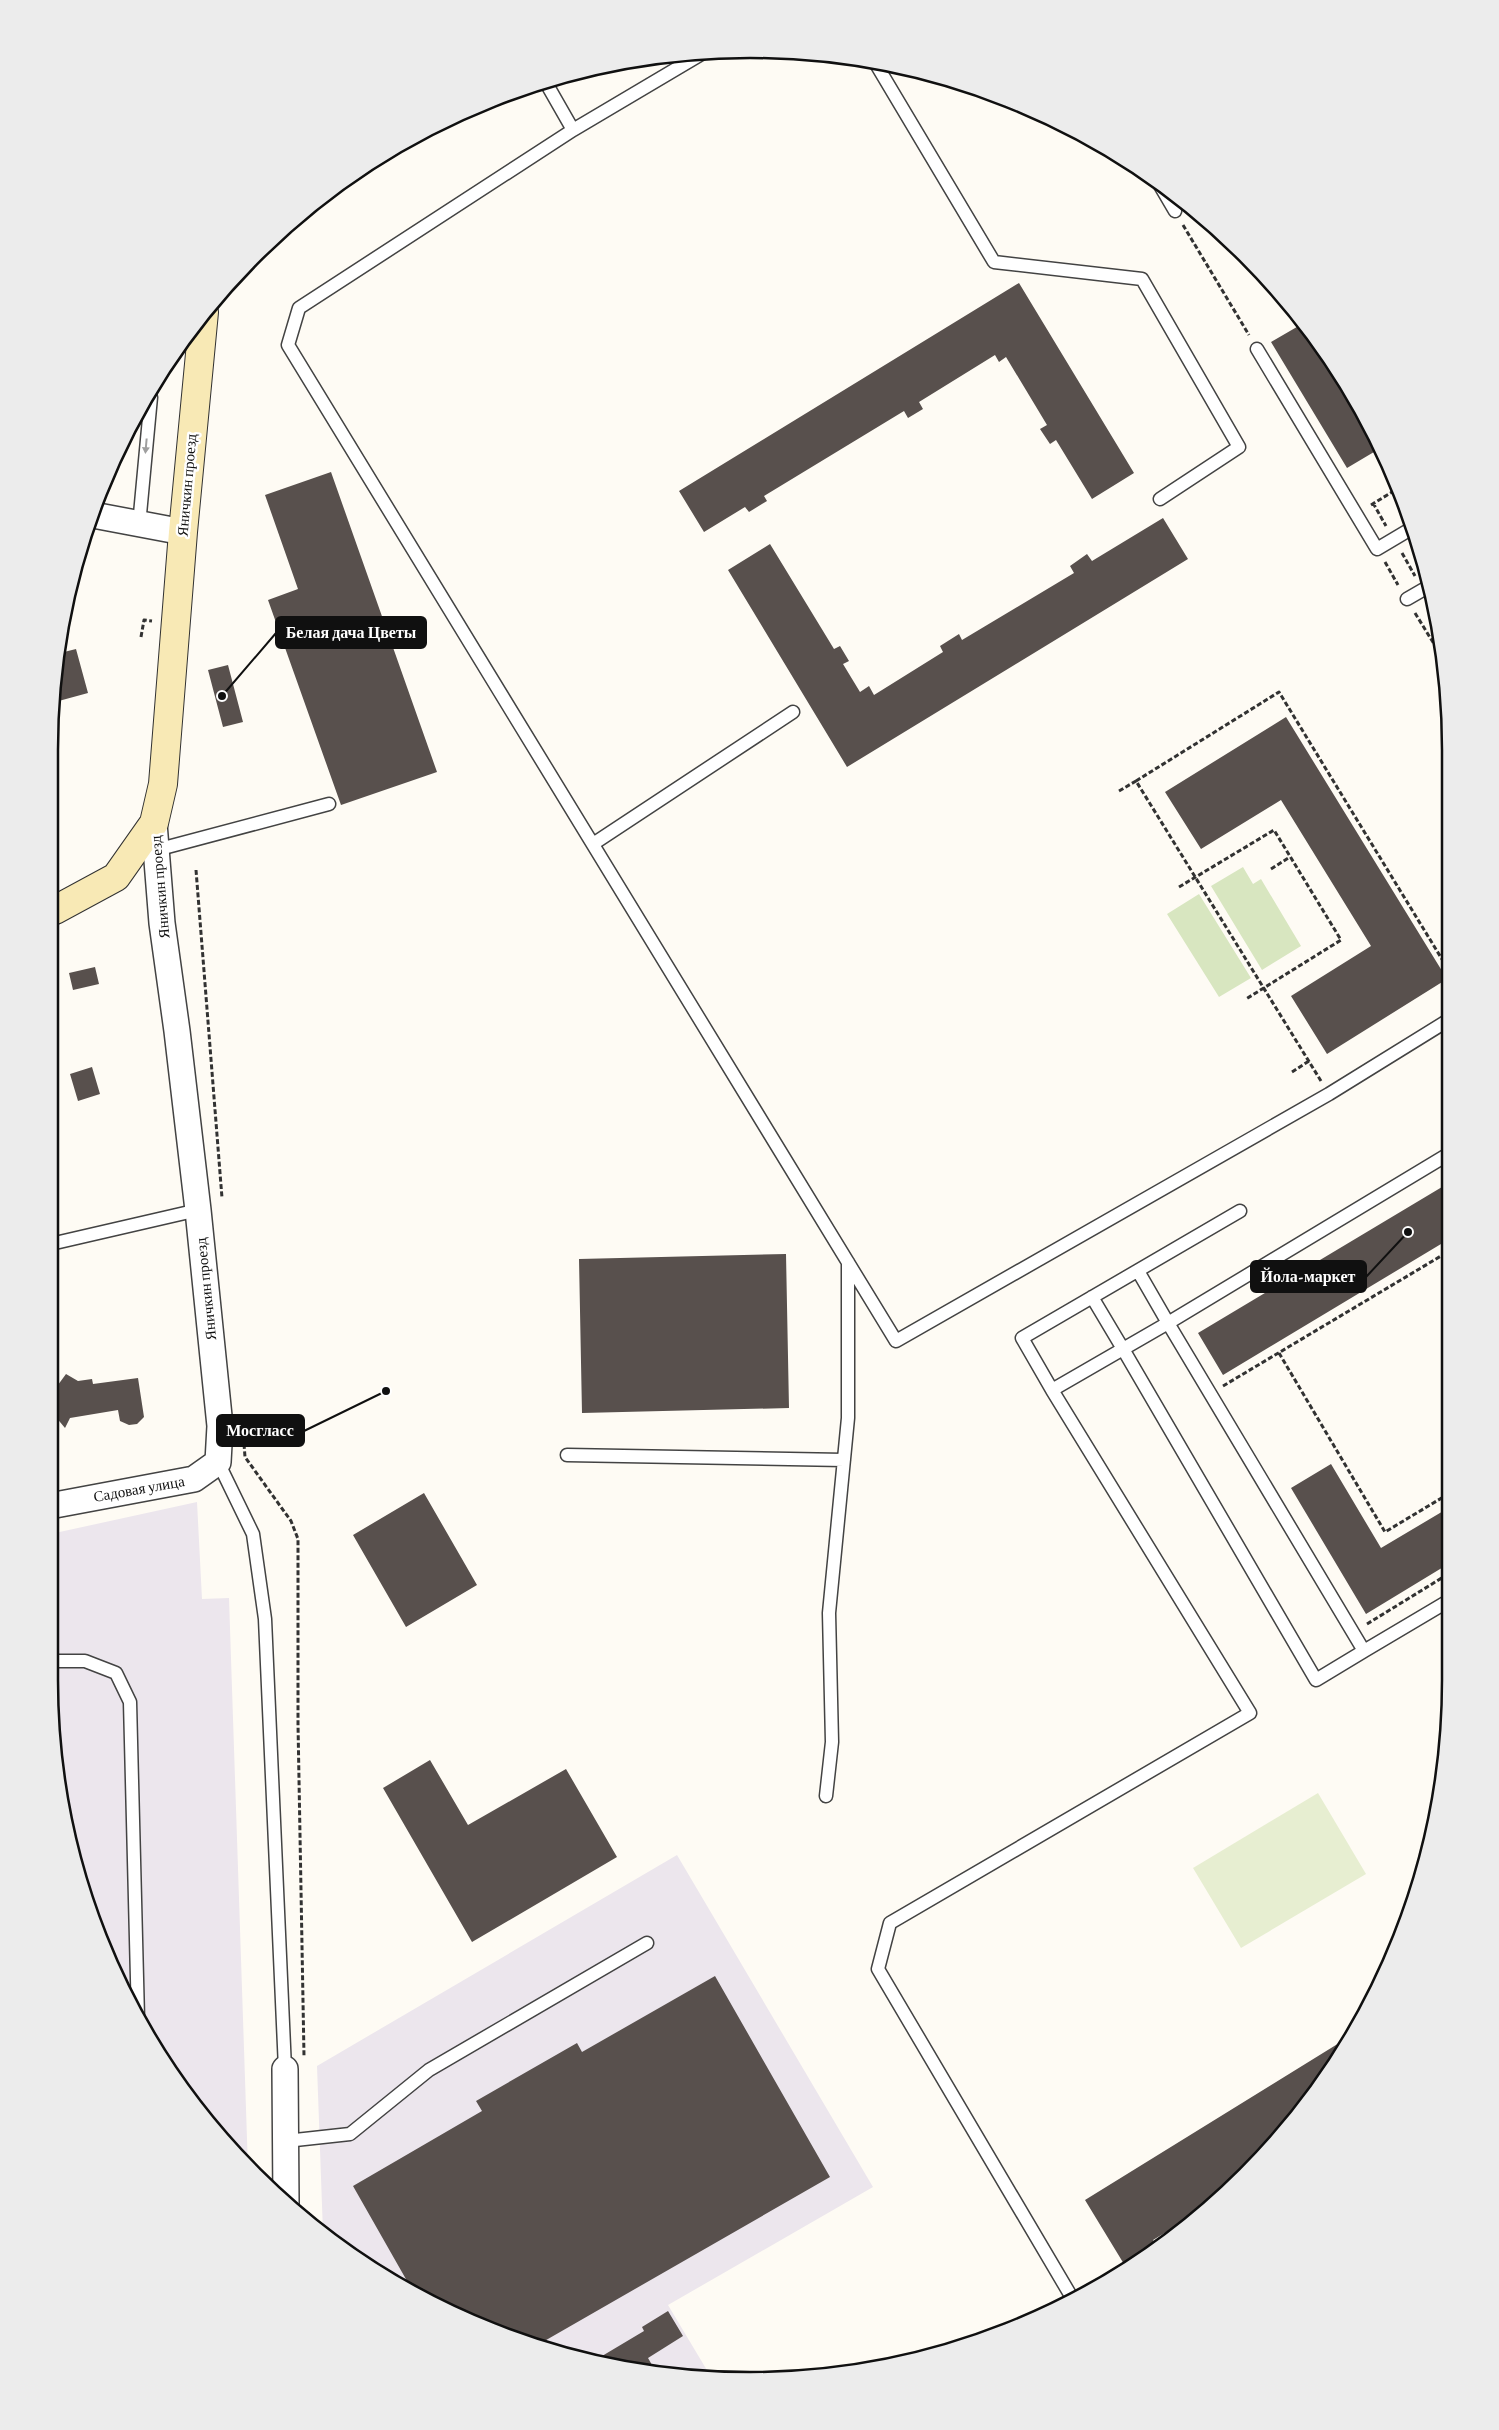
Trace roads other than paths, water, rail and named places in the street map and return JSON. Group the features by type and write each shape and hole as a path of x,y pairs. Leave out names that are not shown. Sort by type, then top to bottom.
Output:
{"street":[{"name":"Яничкин проезд","path":"203,325 183,532 163,784 154,823 162,923 198,1210 220,1426 218,1462"},
{"path":"98,516 183,532"},
{"path":"58,908 116,877 154,823"},
{"name":"Садовая улица","path":"58,1504 194,1479 218,1462"},
{"path":"286,2194 286,2141 294,2063"}],"lane":[{"path":"691,60 573,130 299,308 288,345 896,1341 1329,1094 1442,1024"},
{"path":"880,70 994,262 1142,279 1239,447 1160,499"},
{"path":"549,87 573,130"},
{"path":"1167,197 1175,211"},
{"path":"1257,349 1377,549 1406,532"},
{"path":"139,525 151,402"},
{"path":"1407,599 1423,590"},
{"path":"593,844 793,712"},
{"path":"156,850 329,804"},
{"path":"1052,1390 1168,1323 1442,1157"},
{"path":"58,1242 198,1210"},
{"path":"1070,2294 878,1970 890,1923 1250,1713 1022,1338 1240,1211"},
{"path":"826,1796 832,1742 828,1613 848,1418 848,1262"},
{"path":"1138,1271 1364,1651"},
{"path":"1092,1297 1316,1680 1442,1605"},
{"path":"567,1455 844,1460"},
{"path":"218,1462 253,1534 265,1618 294,2063"},
{"path":"58,1661 85,1660 116,1673 130,1702 138,2003"},
{"path":"286,2141 350,2134 429,2070 648,1943"}],"place":[{"name":"Белая дача Цветы","path":"222,696"},
{"name":"Йола-маркет","path":"1408,1232"},
{"name":"Мосгласс","path":"386,1391"}]}
